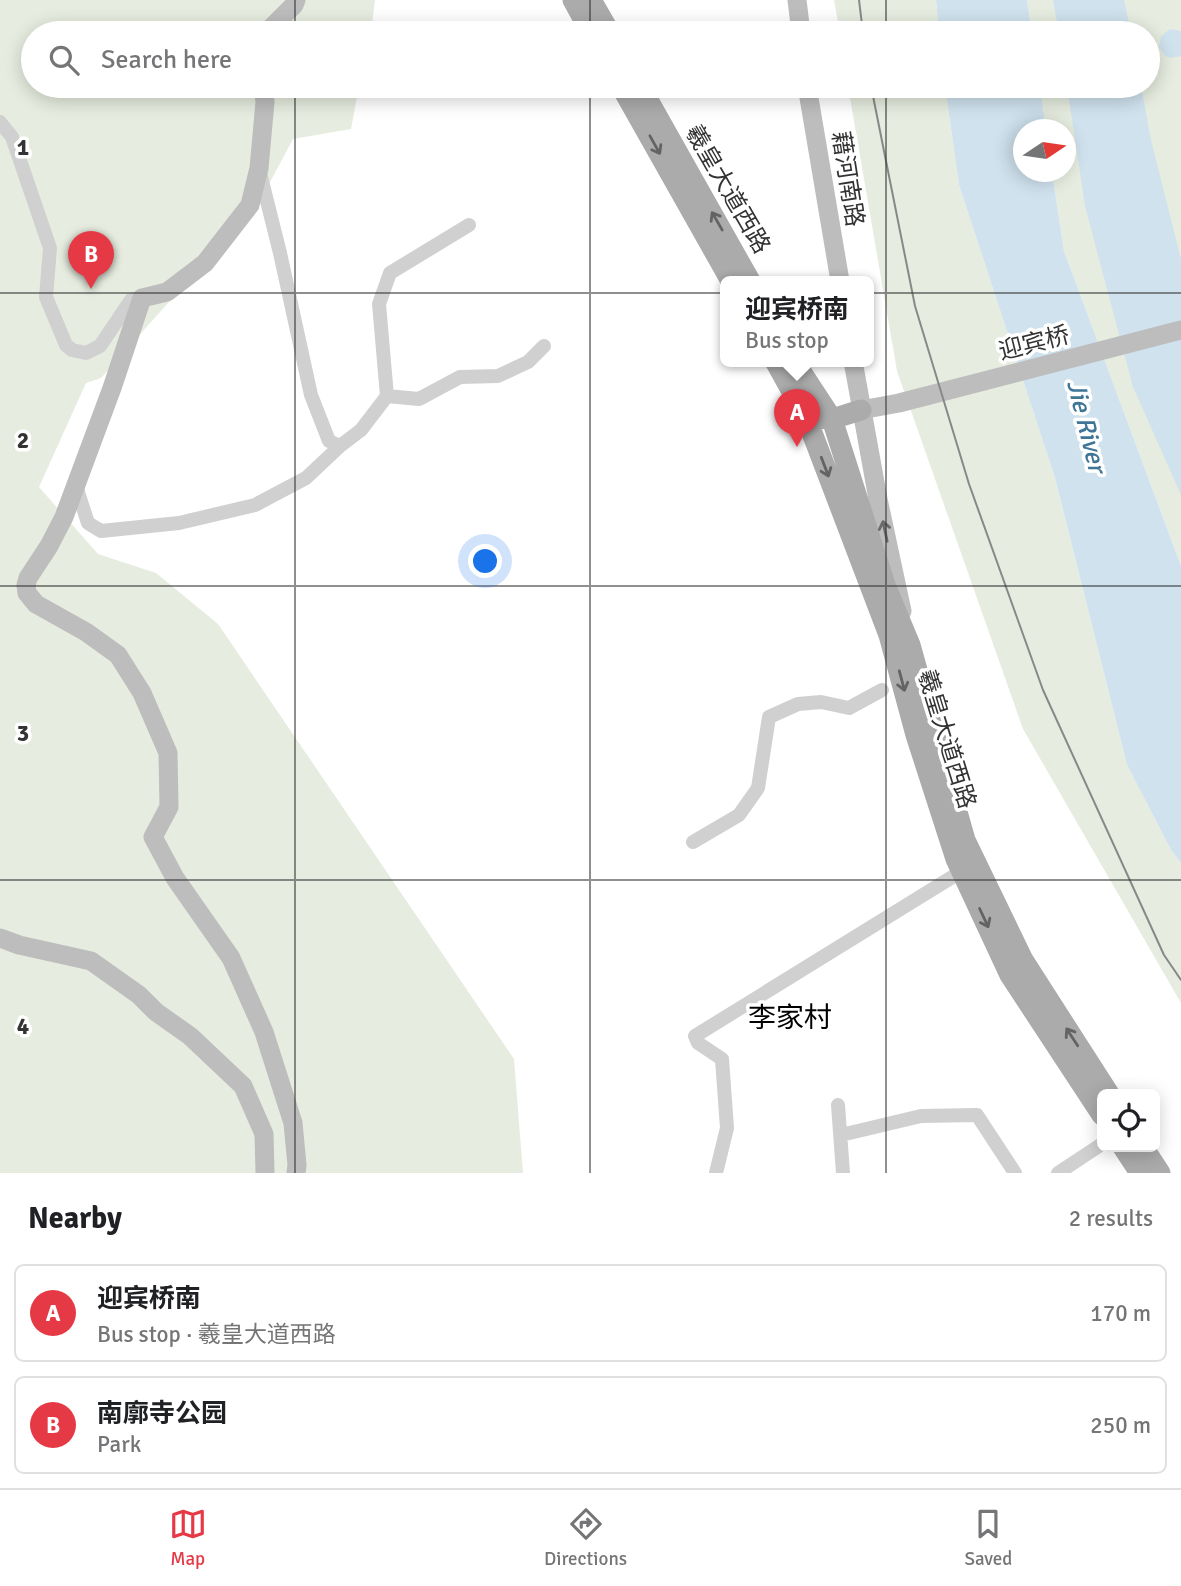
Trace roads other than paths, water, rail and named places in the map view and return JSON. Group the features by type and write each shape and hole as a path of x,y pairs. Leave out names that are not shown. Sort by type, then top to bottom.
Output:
{"main road":[{"path":"573,0 585,21"},
{"path":"591,0 603,21"},
{"name":"羲皇大道西路","path":"628,98 728,276"},
{"name":"羲皇大道西路","path":"647,98 747,276"},
{"name":"羲皇大道西路","path":"778,367 806,417 889,635 916,734 956,859 1010,975 1097,1107"},
{"name":"羲皇大道西路","path":"798,367 832,419 885,585 909,645 965,840 1023,960 1106,1089"},
{"path":"806,417 832,419 861,410"},
{"path":"1126,1152 1140,1173"},
{"path":"1146,1152 1160,1173"}],"street":[{"path":"278,21 296,0"},
{"path":"797,0 800,21"},
{"path":"0,122 12,137 50,248 46,297 66,345 86,353 100,346 131,300 167,292 205,263 250,205 259,168 264,98"},
{"name":"藉河南路","path":"809,98 839,276"},
{"path":"259,168 311,395 329,441 340,446"},
{"path":"76,485 88,523 101,531 179,523 255,505 306,478 361,430 387,396 379,304 390,273 469,225"},
{"path":"142,298 76,485 59,527 28,579 27,593 36,604 86,632 118,654 142,693 168,753 169,807 153,836 175,878 231,958 264,1032 293,1123 296,1173"},
{"name":"迎宾桥","path":"861,410 899,403 1181,330"},
{"path":"387,396 419,399 460,377 498,376 528,362 544,346"},
{"path":"854,367 909,645"},
{"path":"693,842 740,815 758,788 769,717 798,704 821,702 849,708 882,690"},
{"path":"716,1173 727,1128 722,1059 698,1043 695,1036 962,871"},
{"path":"0,938 19,945 91,961 191,1036 243,1086 264,1134 265,1173"},
{"path":"838,1105 843,1173"},
{"path":"841,1135 921,1115 977,1115 1015,1173"},
{"path":"1058,1173 1097,1147"}],"water":[{"path":"936,0 1027,0 1030,21 938,21"},
{"path":"1053,0 1124,0 1128,21 1057,21"},
{"path":"1170,29 1181,31 1181,56 1165,56 1160,48 1161,36"},
{"name":"Jie River","path":"947,98 1042,98 1045,119 1013,119 1013,182 1054,182 1064,251 1181,566 1181,863 1171,850 1127,765 1055,478 959,185"},
{"path":"1069,98 1143,98 1181,259 1181,495 1133,387 1085,206 1076,146 1076,119 1072,119"}],"tram line":[{"path":"859,0 862,21"},
{"path":"873,98 915,306 969,484 1043,690 1164,955 1181,980"}],"place":[{"name":"南廓寺公园","path":"91,289"},
{"name":"迎宾桥南","path":"797,447"}],"district":[{"name":"李家村","path":"790,1017"}]}
